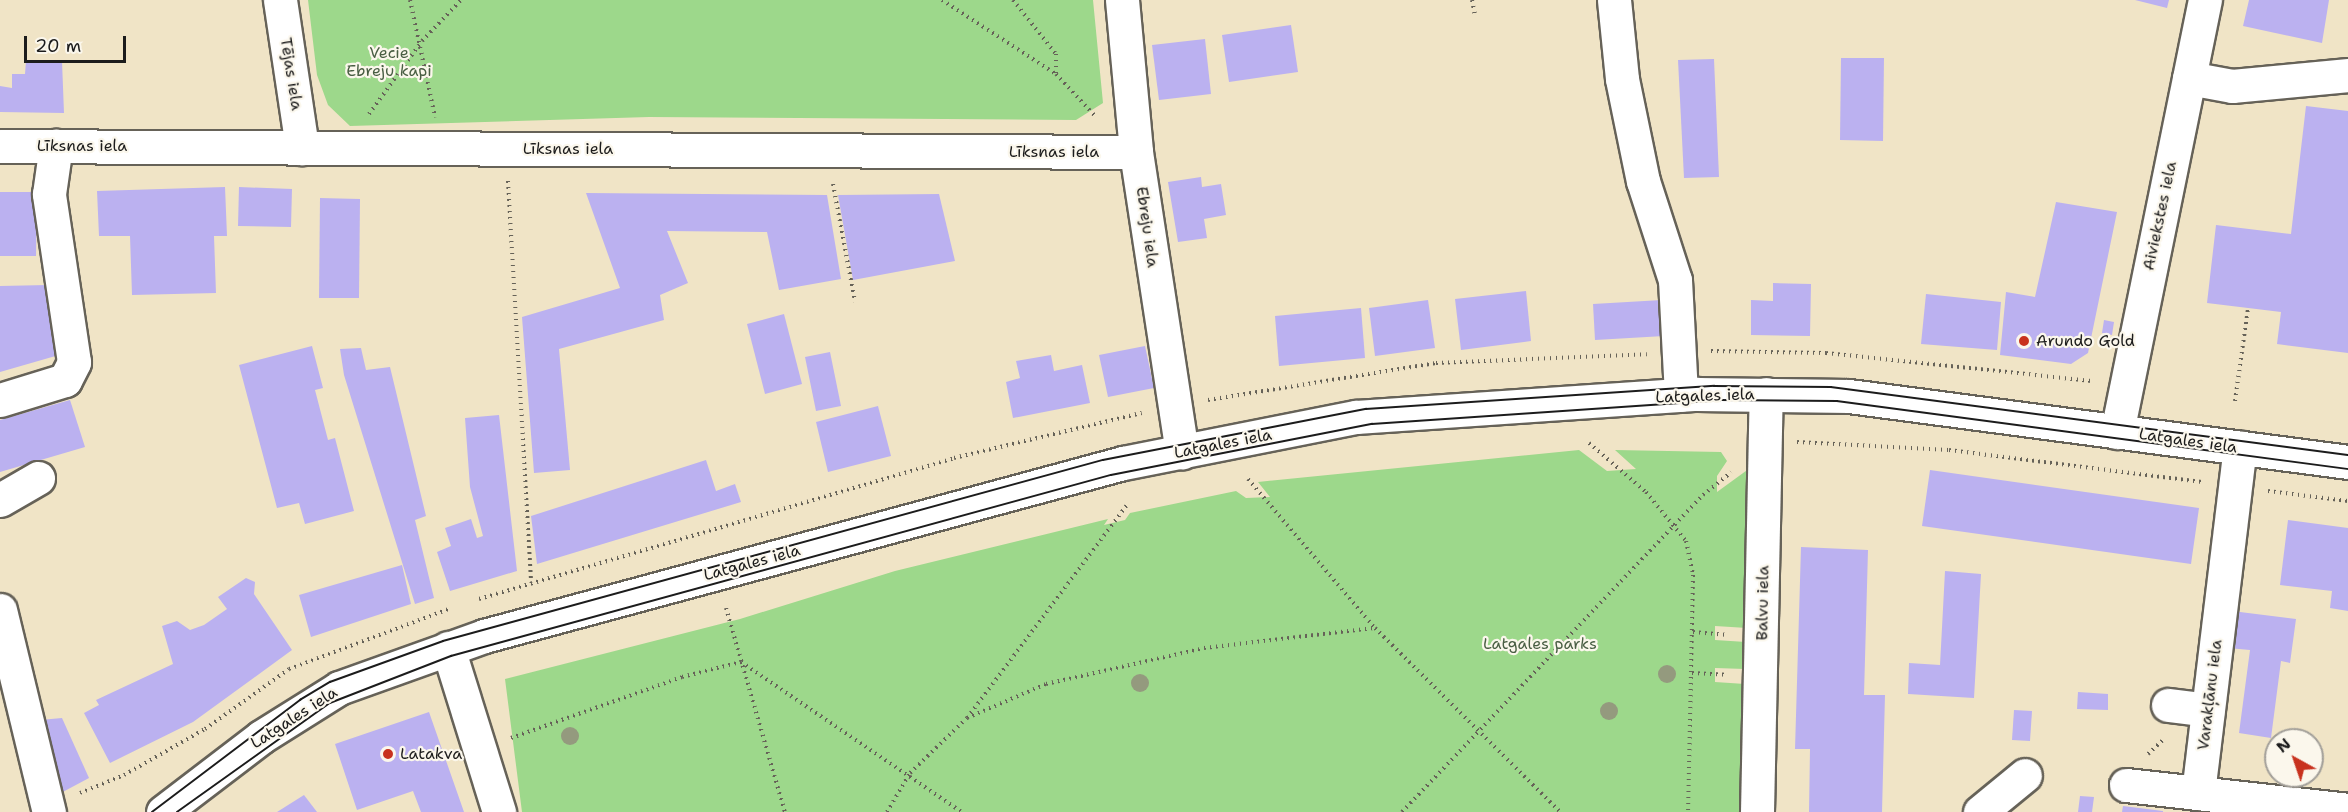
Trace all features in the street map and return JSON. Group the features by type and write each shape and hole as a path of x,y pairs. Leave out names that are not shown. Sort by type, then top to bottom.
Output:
{"street":[{"name":"Tējas iela","path":"280,0 302,148"},
{"name":"Ebreju iela","path":"1122,0 1136,144 1182,452"},
{"path":"1614,0 1622,80 1643,181 1675,280 1681,395"},
{"name":"Aiviekstes iela","path":"2117,432 2205,0"},
{"path":"2188,78 2232,86 2348,75"},
{"name":"Līksnas iela","path":"0,146 831,151 1136,144"},
{"path":"0,400 65,380 74,362 49,194 56,145"},
{"name":"Balvu iela","path":"1757,812 1767,394"},
{"name":"Latgales iela","path":"163,812 298,711 339,688 448,648 1009,493 1182,452 1356,417 1681,395 1849,396 2348,462"},
{"name":"Varakļānu iela","path":"2198,793 2240,448"},
{"path":"0,500 38,478"},
{"path":"0,610 50,812"},
{"path":"448,648 499,812"},
{"path":"2168,705 2208,710"},
{"path":"1980,812 2025,775"},
{"path":"2126,785 2348,810"}],"path":[{"path":"410,0 422,41 440,149"},
{"path":"344,148 422,41 461,0"},
{"path":"942,0 1056,74 1091,114 1136,144"},
{"path":"1013,0 1056,54 1056,74"},
{"path":"1472,0 1475,16"},
{"path":"506,149 531,582"},
{"path":"831,151 833,197 855,302"},
{"path":"2235,401 2248,308"},
{"path":"1589,443 1646,492 1686,542 1694,575 1688,812"},
{"path":"1402,812 1673,526 1767,444 1949,450 2348,501"},
{"path":"1248,479 1375,628 1476,733 1560,812"},
{"path":"887,812 910,773 967,718 1126,505"},
{"path":"726,608 785,812"},
{"path":"967,718 1046,684 1193,651 1375,628"},
{"path":"480,747 682,677 741,662 910,773 962,812"}],"green space":[{"name":"Vecie Ebreju kapi","path":"308,0 1093,0 1103,103 1076,120 649,117 350,126 328,105 317,75"},
{"name":"Latgales parks","path":"1579,450 1607,471 1636,469 1615,450 1721,452 1727,461 1717,476 1717,492 1750,468 1747,628 1715,626 1715,640 1746,642 1745,669 1715,668 1715,682 1745,684 1742,812 522,812 505,679 740,619 895,571 1108,519 1104,525 1125,520 1130,513 1236,491 1246,498 1270,497 1258,482"}],"building":[{"path":"2135,0 2169,0 2167,8"},
{"path":"2249,0 2329,0 2322,43 2243,26"},
{"path":"1291,25 1298,72 1229,82 1222,35"},
{"path":"1205,39 1211,94 1159,100 1152,45"},
{"path":"1841,58 1884,58 1883,141 1840,140"},
{"path":"1714,59 1719,177 1684,178 1678,60"},
{"path":"26,61 62,61 64,113 0,112 0,86 12,88 12,74 25,74"},
{"path":"2306,106 2348,111 2348,353 2277,344 2281,312 2207,303 2216,225 2291,234"},
{"path":"1201,177 1202,187 1221,184 1226,215 1204,219 1207,238 1178,242 1168,182"},
{"path":"225,187 227,236 214,236 216,293 132,295 130,236 99,236 97,191"},
{"path":"239,187 292,189 291,227 238,226"},
{"path":"0,192 37,192 36,256 0,256"},
{"path":"586,193 827,195 841,279 779,290 767,232 667,231 688,283 660,295 664,320 559,349 570,470 534,473 522,317 620,288"},
{"path":"939,194 955,261 853,280 838,195"},
{"path":"320,198 360,199 359,298 319,298"},
{"path":"2056,202 2117,212 2088,353 2071,364 2000,355 2006,292 2035,297"},
{"path":"1773,283 1811,284 1810,336 1751,335 1751,300 1773,301"},
{"path":"48,285 59,355 0,372 0,286"},
{"path":"1526,291 1531,341 1461,350 1455,299"},
{"path":"1926,294 2001,302 1997,350 1921,344"},
{"path":"1428,300 1435,348 1375,356 1369,308"},
{"path":"1662,300 1664,336 1595,340 1593,304"},
{"path":"1361,308 1365,358 1279,366 1275,316"},
{"path":"784,314 802,384 765,394 747,324"},
{"path":"2104,320 2114,322 2112,335 2102,333"},
{"path":"312,346 323,388 315,390 328,440 335,438 354,511 305,524 299,503 277,508 239,365"},
{"path":"1145,346 1154,388 1108,397 1099,355"},
{"path":"361,348 366,370 390,367 426,516 415,520 434,598 415,604 344,375 340,349"},
{"path":"830,352 841,406 816,411 805,357"},
{"path":"1051,355 1054,371 1082,365 1090,403 1013,418 1006,382 1020,378 1016,361"},
{"path":"70,400 85,447 0,472 0,420"},
{"path":"878,406 891,456 828,472 816,422"},
{"path":"499,415 517,571 450,591 437,552 451,546 445,528 471,519 477,538 483,536 470,487 465,418"},
{"path":"706,460 716,491 735,484 741,502 537,564 531,516"},
{"path":"1930,470 2199,508 2191,564 1922,526"},
{"path":"2288,520 2348,528 2348,611 2330,608 2332,591 2280,585"},
{"path":"1801,547 1868,550 1864,695 1885,695 1882,812 1809,812 1810,749 1795,749"},
{"path":"402,565 411,604 311,637 299,595"},
{"path":"1945,571 1981,574 1974,698 1908,694 1909,663 1940,665"},
{"path":"246,578 255,582 254,594 292,650 193,722 110,763 84,713 99,705 96,700 173,664 162,626 177,621 190,630 204,625 227,609 218,597"},
{"path":"2232,611 2296,619 2290,663 2281,661 2272,728 2264,728 2264,737 2239,733 2250,650 2228,648"},
{"path":"2078,692 2108,694 2108,710 2077,709"},
{"path":"2014,710 2032,711 2030,741 2012,740"},
{"path":"429,712 464,812 421,812 413,791 357,810 335,744"},
{"path":"62,718 89,778 59,794 40,720"},
{"path":"304,795 317,812 277,812"},
{"path":"2080,796 2094,797 2092,812 2078,812"},
{"path":"2123,806 2163,811 2163,812 2122,812"}],"tram line":[{"path":"152,812 300,700 330,682 443,641 1103,460 1366,409 1714,386 1831,387 2348,455"},
{"path":"177,812 330,703 451,656 1111,475 1372,424 1720,400 1837,401 2348,469"}],"place":[{"name":"Arundo Gold","path":"2024,341"},
{"name":"Latakva","path":"388,754"}]}
